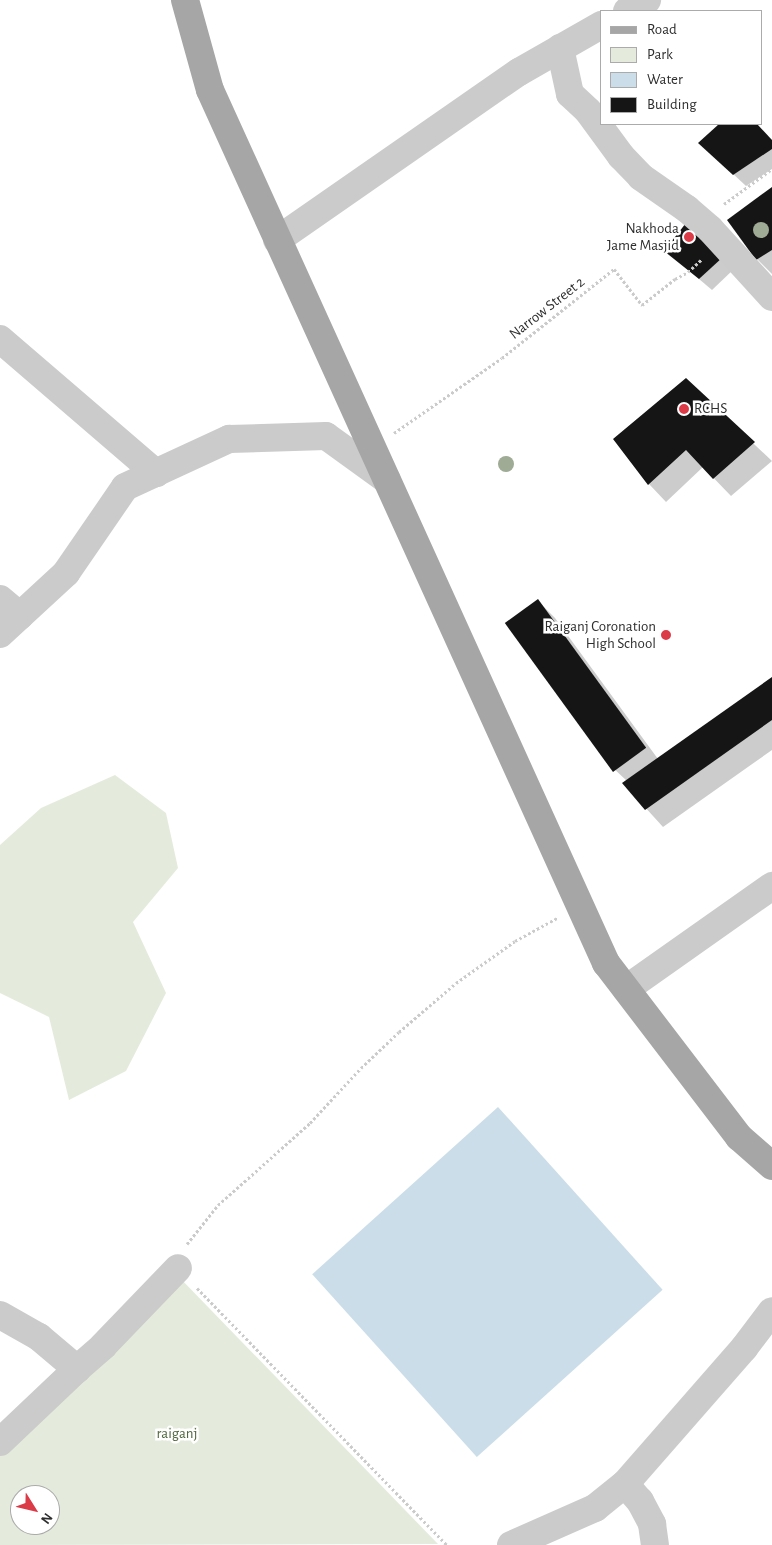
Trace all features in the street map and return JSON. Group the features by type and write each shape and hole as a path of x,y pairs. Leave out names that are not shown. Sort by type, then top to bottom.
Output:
{"main road":[{"path":"185,0 210,90 606,963 739,1137 772,1166"}],"street":[{"path":"629,10 647,0"},
{"path":"277,240 518,72 600,27"},
{"path":"560,48 570,94 588,111 601,131 641,177 711,231 772,297"},
{"path":"0,339 156,473"},
{"path":"0,634 10,607 66,573 125,487 228,439 326,436 387,480"},
{"path":"626,989 772,886"},
{"path":"0,1442 103,1346 178,1268"},
{"path":"511,1545 595,1508 625,1484 744,1348 772,1311"},
{"path":"0,1315 39,1337 77,1369"},
{"path":"625,1484 640,1501 652,1524 655,1545"}],"path":[{"path":"711,231 772,169"},
{"name":"Narrow Street 2","path":"371,445 385,440 502,358 614,269 642,305 675,279 696,266 711,231"},
{"path":"447,1545 178,1268 183,1249 218,1205 310,1123 361,1068 399,1032 456,983 516,941 580,905"}],"green space":[{"path":"115,775 166,813 178,868 133,922 166,993 126,1071 69,1100 49,1017 0,993 0,845 41,808"},
{"name":"raiganj","path":"178,1276 438,1544 0,1545 0,1454"}],"water":[{"path":"498,1107 663,1290 477,1457 312,1274"}],"building":[{"path":"718,125 758,125 772,140 772,149 733,175 698,143"},
{"path":"772,187 772,250 756,260 727,220"},
{"name":"Nakhoda Jame Masjid","path":"686,223 723,257 699,279 664,251"},
{"name":"RCHS","path":"686,378 755,442 713,479 686,450 648,485 613,439"},
{"path":"538,599 646,748 613,772 505,623"},
{"path":"772,677 772,720 645,810 622,783"}],"place":[{"name":"Nakhoda Jame Masjid","path":"689,237"},
{"name":"RCHS","path":"684,409"},
{"name":"Raiganj Coronation High School","path":"666,635"}]}
